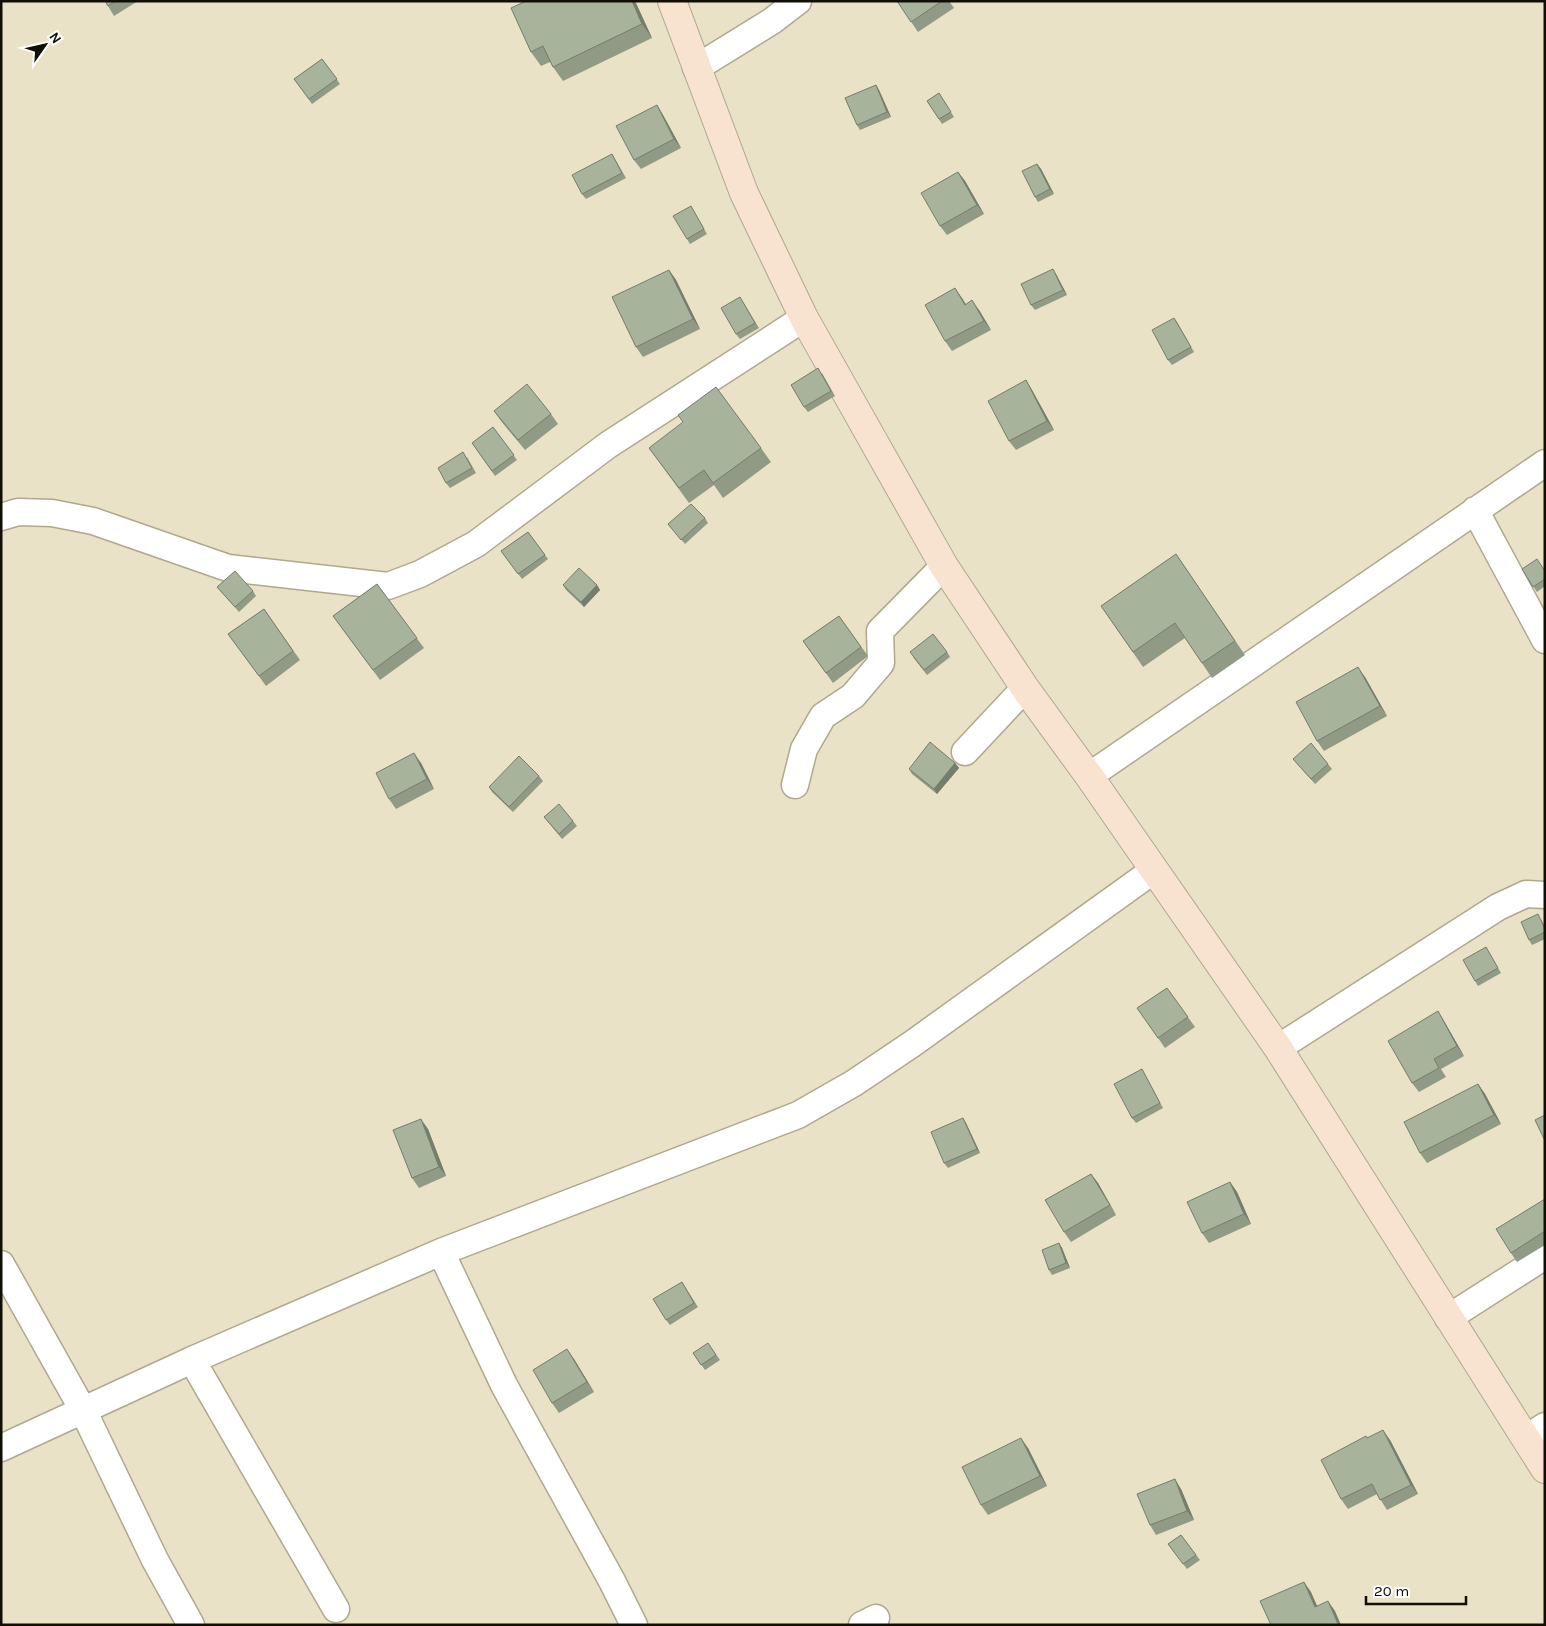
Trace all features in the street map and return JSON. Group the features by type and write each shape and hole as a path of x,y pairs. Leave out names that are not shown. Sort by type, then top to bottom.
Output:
{"street":[{"path":"672,1 744,193 804,318 944,566 1025,688 1089,776 1278,1048 1448,1318 1536,1432 1545,1470"},
{"path":"696,68 772,21 798,1"},
{"path":"1,517 18,512 52,513 93,521 228,568 388,586 420,574 476,544 608,446 804,318"},
{"path":"1089,776 1475,510 1545,464"},
{"path":"1475,510 1545,640"},
{"path":"795,785 804,749 823,716 853,696 881,663 880,631 944,566"},
{"path":"965,752 1025,688"},
{"path":"1,1448 192,1360 441,1252 798,1115 854,1084 1154,870"},
{"path":"1278,1048 1498,907 1526,894 1545,894"},
{"path":"441,1252 504,1385 612,1581 634,1625"},
{"path":"1448,1318 1545,1256"},
{"path":"1,1264 83,1410 155,1560 191,1625"},
{"path":"192,1360 336,1609"}],"building":[{"path":"105,1 115,1 108,6"},
{"path":"526,1 632,1 642,24 553,67 543,46 531,52 511,8"},
{"path":"897,1 942,1 911,22"},
{"path":"322,59 337,79 309,99 294,79"},
{"path":"876,85 887,112 857,125 845,98"},
{"path":"939,93 951,112 939,119 927,101"},
{"path":"657,105 674,139 634,160 616,126"},
{"path":"612,154 622,173 582,194 572,175"},
{"path":"1037,164 1050,189 1035,197 1022,171"},
{"path":"958,172 977,205 940,226 921,193"},
{"path":"691,206 704,229 687,239 673,216"},
{"path":"1053,269 1063,290 1031,305 1021,284"},
{"path":"669,270 693,319 636,347 612,297"},
{"path":"955,288 965,305 972,300 984,321 945,341 925,305"},
{"path":"740,297 755,323 736,334 721,308"},
{"path":"1174,318 1191,347 1168,360 1152,330"},
{"path":"818,368 831,391 804,407 791,385"},
{"path":"1026,380 1047,421 1009,441 988,401"},
{"path":"527,384 551,414 518,440 494,411"},
{"path":"716,387 761,448 713,483 704,470 679,488 649,448 683,422 678,415"},
{"path":"493,427 514,455 492,471 472,443"},
{"path":"463,452 472,468 446,483 438,468"},
{"path":"691,504 705,518 681,540 668,524"},
{"path":"528,532 545,555 518,574 501,551"},
{"path":"1176,554 1235,641 1202,663 1175,623 1133,652 1101,606"},
{"path":"1537,559 1545,571 1545,579 1533,587 1522,569"},
{"path":"579,568 597,585 581,602 563,585"},
{"path":"235,571 253,591 235,607 217,587"},
{"path":"377,584 417,638 373,670 333,616"},
{"path":"264,609 293,651 259,676 228,634"},
{"path":"839,616 861,647 826,673 803,641"},
{"path":"933,634 947,652 924,670 910,652"},
{"path":"1358,667 1380,706 1317,741 1296,702"},
{"path":"930,742 955,763 934,789 909,769"},
{"path":"1311,743 1328,764 1311,779 1293,759"},
{"path":"414,753 427,779 389,799 376,773"},
{"path":"519,756 539,776 509,807 489,787"},
{"path":"559,804 573,821 559,834 544,817"},
{"path":"1538,914 1545,932 1529,940 1521,922"},
{"path":"1486,947 1498,968 1475,981 1463,960"},
{"path":"1167,988 1188,1017 1158,1038 1137,1008"},
{"path":"1438,1011 1457,1046 1434,1059 1439,1068 1412,1083 1388,1041"},
{"path":"1142,1069 1160,1103 1132,1118 1114,1084"},
{"path":"1478,1084 1494,1115 1420,1153 1404,1122"},
{"path":"1545,1115 1545,1141 1535,1120"},
{"path":"963,1118 977,1149 944,1163 931,1132"},
{"path":"421,1119 439,1167 412,1178 393,1130"},
{"path":"1091,1174 1110,1205 1064,1232 1045,1200"},
{"path":"1230,1182 1244,1214 1202,1233 1187,1202"},
{"path":"1545,1199 1545,1231 1511,1253 1496,1229"},
{"path":"1059,1243 1066,1263 1049,1270 1042,1250"},
{"path":"682,1282 694,1303 666,1320 653,1299"},
{"path":"708,1343 716,1355 701,1365 693,1353"},
{"path":"567,1349 587,1382 552,1403 533,1370"},
{"path":"1383,1430 1411,1485 1380,1500 1372,1484 1341,1499 1321,1460 1366,1436 1367,1438"},
{"path":"1021,1438 1040,1476 981,1505 962,1467"},
{"path":"1175,1479 1187,1511 1150,1525 1137,1494"},
{"path":"1181,1535 1196,1555 1183,1564 1168,1544"},
{"path":"1304,1582 1315,1607 1328,1601 1338,1624 1271,1625 1260,1601"}]}
